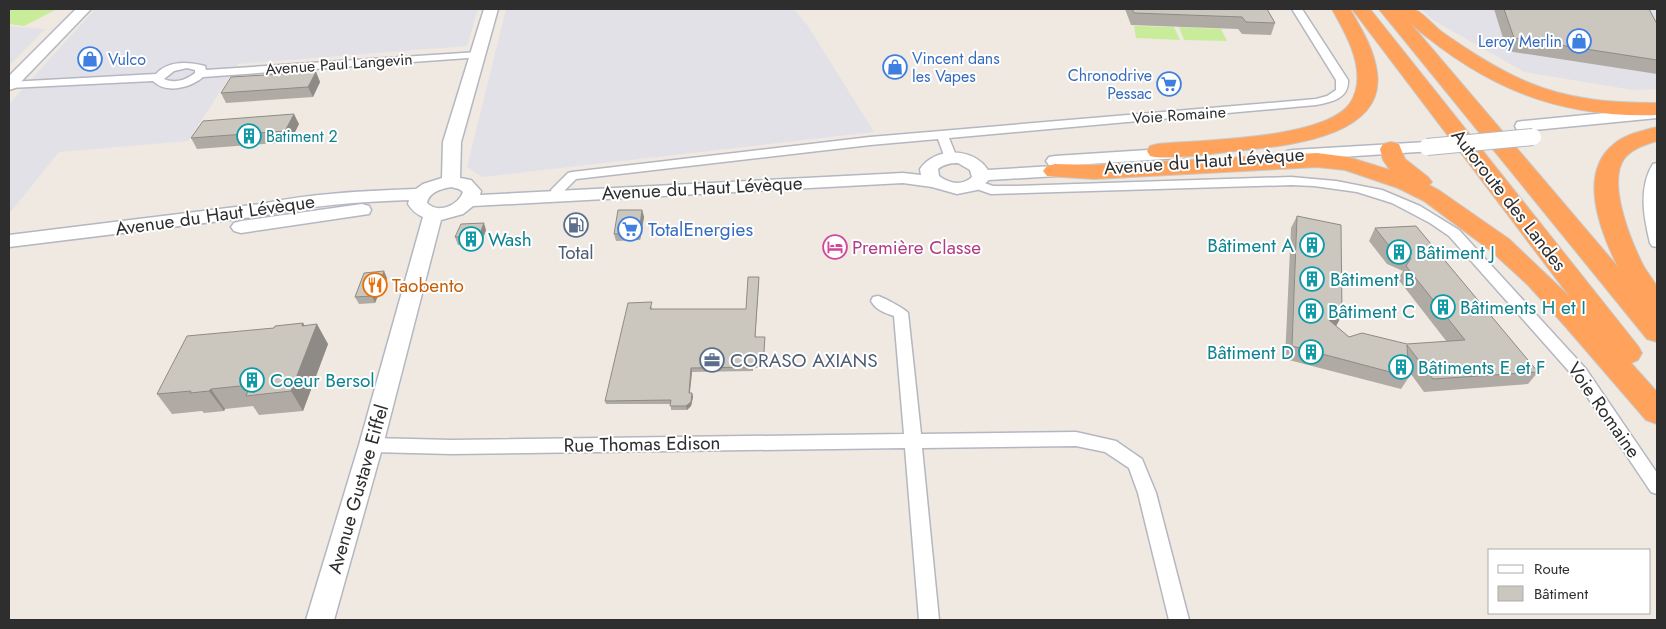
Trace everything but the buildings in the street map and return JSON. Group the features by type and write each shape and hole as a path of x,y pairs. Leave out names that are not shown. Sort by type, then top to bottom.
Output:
{"highway":[{"path":"1097,158 1266,140 1326,127 1346,118 1353,113 1362,101 1368,72 1362,52 1341,9"},
{"name":"Autoroute des Landes","path":"1361,9 1657,390"},
{"name":"Autoroute des Landes","path":"1388,9 1657,332"},
{"path":"1404,9 1481,68 1546,108 1553,114 1553,123"},
{"path":"1481,68 1524,88 1567,102 1612,110 1657,109"},
{"path":"1657,134 1626,145 1612,160 1607,174 1607,191 1612,216 1625,254 1635,276 1657,307"},
{"path":"1397,148 1392,158 1396,164 1455,206 1537,279 1657,412"},
{"path":"1056,171 1104,171 1317,160 1348,164 1386,175 1423,192 1500,245"}],"main road":[{"path":"9,85 84,9"},
{"name":"Avenue Gustave Eiffel","path":"320,620 371,446 442,156 452,142 491,9"},
{"path":"1553,123 1657,113"},
{"path":"1527,131 1551,131 1557,127 1553,123"},
{"path":"1422,140 1527,131 1657,126"},
{"name":"Avenue du Haut Lévèque","path":"978,176 1097,158 1422,140"},
{"name":"Avenue du Haut Lévèque","path":"978,176 1397,148 1422,140"},
{"path":"951,158 966,160 978,176 969,187 951,188 932,176 937,161 951,158"},
{"name":"Avenue du Haut Lévèque","path":"470,196 494,193 904,172 932,176"},
{"name":"Avenue du Haut Lévèque","path":"470,196 536,196 932,176"},
{"path":"465,184 470,196 449,212 432,197 465,184"},
{"name":"Avenue du Haut Lévèque","path":"9,241 261,210 292,203 348,197 432,197"},
{"name":"Avenue du Haut Lévèque","path":"9,253 177,232 219,230 355,211 432,197"}],"street":[{"name":"Voie Romaine","path":"942,135 1231,111 1329,99 1340,93 1344,86 1342,80 1298,9"},
{"name":"Avenue Paul Langevin","path":"159,77 160,83 171,85 191,80 200,74 478,55"},
{"name":"Avenue Paul Langevin","path":"9,85 159,77 173,68 187,65 201,68 200,74"},
{"path":"557,190 572,176 870,141 942,135 951,158"},
{"path":"1657,167 1650,183 1652,223 1657,243"},
{"name":"Voie Romaine","path":"978,176 991,190 1281,181 1320,182 1365,189 1396,199 1454,233 1580,373 1657,487"},
{"path":"878,301 887,308 901,313 930,620"},
{"name":"Rue Thomas Edison","path":"371,446 452,447 1076,439 1110,446 1136,464 1147,493 1179,620"}],"shaded area":[{"path":"95,9 478,9 467,46 238,64 188,141 59,152 9,214 9,104"},
{"path":"506,9 794,9 808,26 874,132 482,177 467,167"},
{"path":"1421,9 1657,9 1657,89 1633,90 1524,72 1433,20"},
{"path":"9,26 45,29 9,66"}],"green space":[{"path":"9,9 57,9 24,26 9,24"},
{"path":"1134,26 1174,27 1180,40 1136,38"},
{"path":"1179,27 1221,29 1227,41 1184,40"}],"place":[{"name":"Leroy Merlin","path":"1579,41"},
{"name":"Vulco","path":"90,59"},
{"name":"Vincent dans les Vapes","path":"895,67"},
{"name":"Chronodrive Pessac","path":"1169,84"},
{"name":"Batiment 2","path":"249,136"},
{"name":"Total","path":"576,225"},
{"name":"TotalEnergies","path":"630,229"},
{"name":"Wash","path":"471,239"},
{"name":"Bâtiment A","path":"1312,245"},
{"name":"Première Classe","path":"835,247"},
{"name":"Bâtiment J","path":"1399,252"},
{"name":"Bâtiment B","path":"1312,279"},
{"name":"Taobento","path":"375,285"},
{"name":"Bâtiments H et I","path":"1443,307"},
{"name":"Bâtiment C","path":"1311,311"},
{"name":"Bâtiment D","path":"1311,352"},
{"name":"CORASO AXIANS","path":"712,360"},
{"name":"Bâtiments E et F","path":"1401,367"},
{"name":"Coeur Bersol","path":"252,380"}]}
